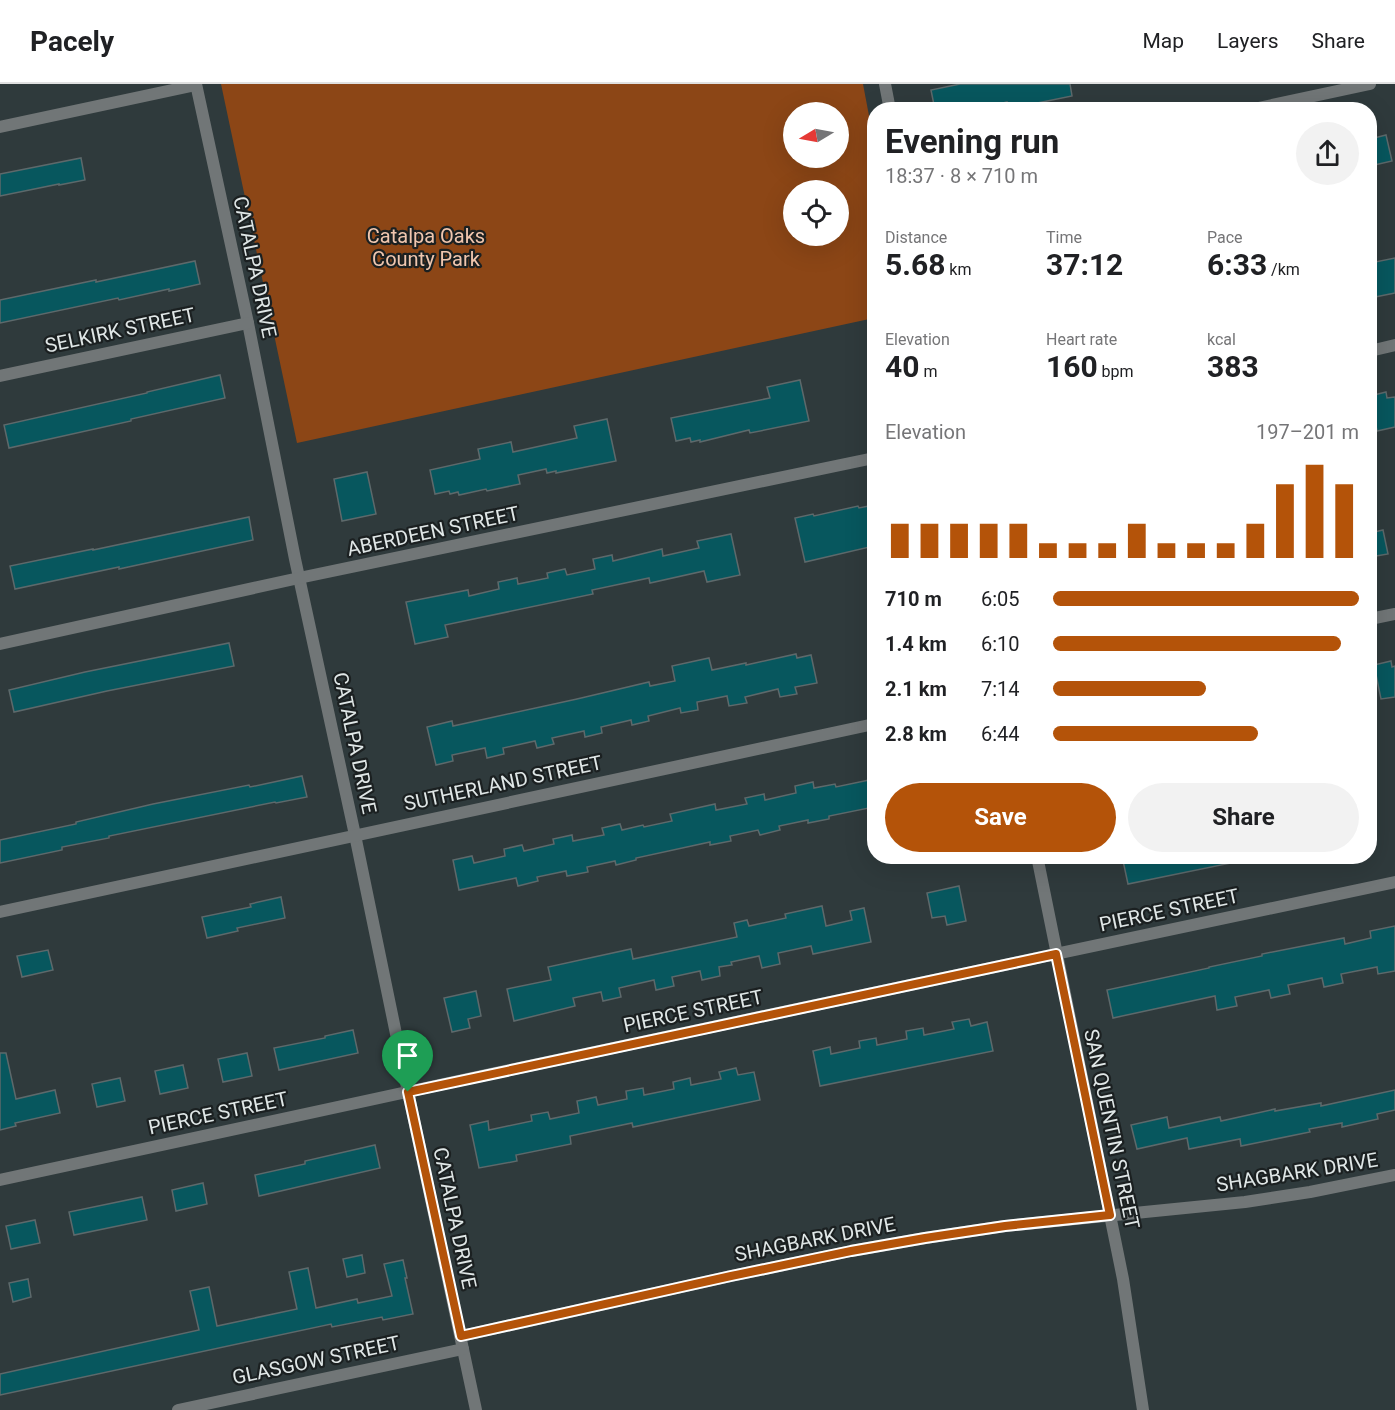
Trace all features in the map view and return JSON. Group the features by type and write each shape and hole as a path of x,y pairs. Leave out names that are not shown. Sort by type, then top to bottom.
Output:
{"street":[{"path":"0,127 196,84"},
{"name":"CATALPA DRIVE","path":"196,84 476,1410"},
{"path":"885,84 888,102"},
{"path":"1287,102 1370,84"},
{"name":"SELKIRK STREET","path":"0,376 248,323"},
{"path":"1377,349 1395,345"},
{"name":"ABERDEEN STREET","path":"0,644 299,578 867,459"},
{"path":"1377,618 1395,614"},
{"name":"SUTHERLAND STREET","path":"0,912 867,725"},
{"name":"SAN QUENTIN STREET","path":"1039,864 1128,1307 1143,1410"},
{"name":"PIERCE STREET","path":"0,1180 1395,882"},
{"name":"SHAGBARK DRIVE","path":"462,1343 731,1276 851,1251 1005,1226 1245,1202 1395,1175"},
{"name":"GLASGOW STREET","path":"178,1410 462,1343"}],"green space":[{"name":"Catalpa Oaks County Park","path":"221,84 863,84 867,105 867,320 297,443"}],"building":[{"path":"960,84 1070,84 1072,96 1042,102 933,102 931,90"},
{"path":"1386,135 1392,161 1377,164 1377,137"},
{"path":"81,158 85,180 0,196 0,174"},
{"path":"1395,258 1395,293 1377,297 1377,262"},
{"path":"195,261 200,284 119,300 118,298 0,323 0,300"},
{"path":"220,375 225,398 9,448 4,425"},
{"path":"800,380 809,421 750,433 749,430 700,442 700,440 691,442 690,438 676,441 671,418 770,398 767,387"},
{"path":"1386,392 1387,398 1395,397 1395,427 1377,431 1377,394"},
{"path":"607,419 616,461 556,473 556,471 547,473 546,469 518,475 520,484 487,491 486,489 459,495 458,492 450,494 449,491 435,494 430,470 480,459 478,449 511,442 513,452 577,438 574,426"},
{"path":"367,472 376,514 342,521 334,479"},
{"path":"858,506 859,508 867,506 867,548 805,562 795,518"},
{"path":"249,517 253,540 15,589 10,566"},
{"path":"1383,530 1388,554 1377,556 1377,531"},
{"path":"731,534 740,575 707,582 704,571 650,583 649,578 592,590 593,594 445,625 448,637 415,644 406,602 468,590 469,596 499,589 498,582 517,578 518,584 548,578 547,573 565,569 567,575 595,569 593,559 612,555 613,561 662,549 663,556 699,548 697,541"},
{"path":"229,643 234,666 14,712 9,690"},
{"path":"796,654 797,658 811,655 817,683 795,687 797,694 780,697 778,689 745,697 747,703 729,706 727,696 697,702 698,710 681,713 680,708 648,716 649,721 632,725 631,720 601,727 602,733 585,737 584,731 552,738 554,744 537,748 535,741 503,748 504,754 487,758 485,748 452,755 453,761 436,765 427,727 452,721 453,726 649,682 650,686 675,681 672,666 709,658 712,670"},
{"path":"1391,661 1392,667 1395,666 1395,697 1381,699 1377,664"},
{"path":"302,776 307,797 109,836 109,838 62,847 62,850 0,863 0,840 76,824 76,822 153,804"},
{"path":"867,780 867,808 829,816 829,819 808,823 808,820 779,826 780,830 760,835 758,830 730,836 731,841 710,845 710,842 636,858 636,860 616,865 615,861 587,867 588,872 567,876 566,871 537,877 538,881 518,886 516,878 459,890 453,860 472,856 474,863 505,856 504,849 522,845 524,851 554,844 553,839 572,835 573,841 604,835 602,828 620,824 622,830 672,821 670,814 715,804 716,810 747,804 745,798 764,794 765,800 796,793 795,786 813,782 814,788 835,784 836,787"},
{"path":"1124,864 1226,864 1128,884"},
{"path":"959,886 966,921 947,925 945,916 932,918 927,893"},
{"path":"281,897 285,918 237,928 238,931 207,938 202,917 251,907 250,904"},
{"path":"822,906 826,926 852,920 850,911 864,908 871,942 813,954 811,946 778,953 780,964 762,968 759,956 731,962 732,965 719,967 720,976 702,980 700,971 672,977 674,986 656,990 654,980 619,988 621,997 603,1001 601,992 573,998 575,1006 514,1021 507,989 551,980 548,967 631,949 633,959 737,937 734,923 747,920 749,926 786,918 785,914"},
{"path":"1395,926 1395,971 1378,974 1377,967 1341,974 1343,983 1324,987 1322,978 1288,985 1290,994 1271,998 1269,990 1235,997 1237,1006 1217,1010 1215,996 1113,1018 1107,990 1262,956 1262,954 1344,938 1345,944 1371,938 1370,931"},
{"path":"48,950 53,970 22,977 17,956"},
{"path":"476,991 481,1016 468,1019 470,1028 452,1032 444,998"},
{"path":"969,1019 971,1026 987,1022 993,1051 820,1086 813,1051 830,1047 831,1054 860,1048 859,1041 876,1038 877,1045 907,1039 906,1031 923,1028 924,1035 954,1029 952,1022"},
{"path":"353,1030 358,1053 279,1070 274,1048"},
{"path":"0,1053 6,1053 16,1099 55,1090 60,1113 15,1123 16,1126 0,1130"},
{"path":"247,1053 252,1076 223,1082 218,1059"},
{"path":"183,1065 188,1088 160,1094 155,1071"},
{"path":"736,1068 738,1075 754,1072 760,1100 633,1127 632,1123 570,1136 571,1144 516,1155 517,1161 479,1168 470,1125 488,1121 489,1130 532,1121 531,1115 548,1112 550,1119 579,1113 577,1101 596,1097 598,1105 627,1099 626,1091 643,1088 644,1095 674,1089 673,1082 690,1078 691,1085 721,1079 719,1072"},
{"path":"120,1078 125,1101 97,1107 92,1084"},
{"path":"1395,1090 1395,1110 1377,1114 1378,1119 1342,1127 1342,1123 1309,1129 1310,1132 1241,1146 1240,1139 1189,1149 1187,1138 1137,1149 1131,1125 1167,1117 1169,1128 1220,1117 1221,1121 1275,1109 1275,1111 1321,1103 1321,1106"},
{"path":"375,1145 380,1168 259,1196 255,1175"},
{"path":"203,1183 207,1204 176,1211 172,1190"},
{"path":"142,1197 147,1220 74,1235 69,1212"},
{"path":"35,1220 40,1243 11,1249 6,1226"},
{"path":"362,1255 365,1273 347,1277 343,1259"},
{"path":"403,1260 413,1314 383,1320 382,1317 332,1327 331,1324 0,1395 0,1374 199,1330 190,1291 209,1287 217,1326 297,1309 289,1272 308,1268 316,1308 357,1299 358,1303 392,1296 384,1264"},
{"path":"28,1279 31,1297 13,1302 9,1283"}],"route":[{"path":"1056,954 1110,1215 1005,1226 851,1251 461,1336 408,1092 1056,954"}]}
